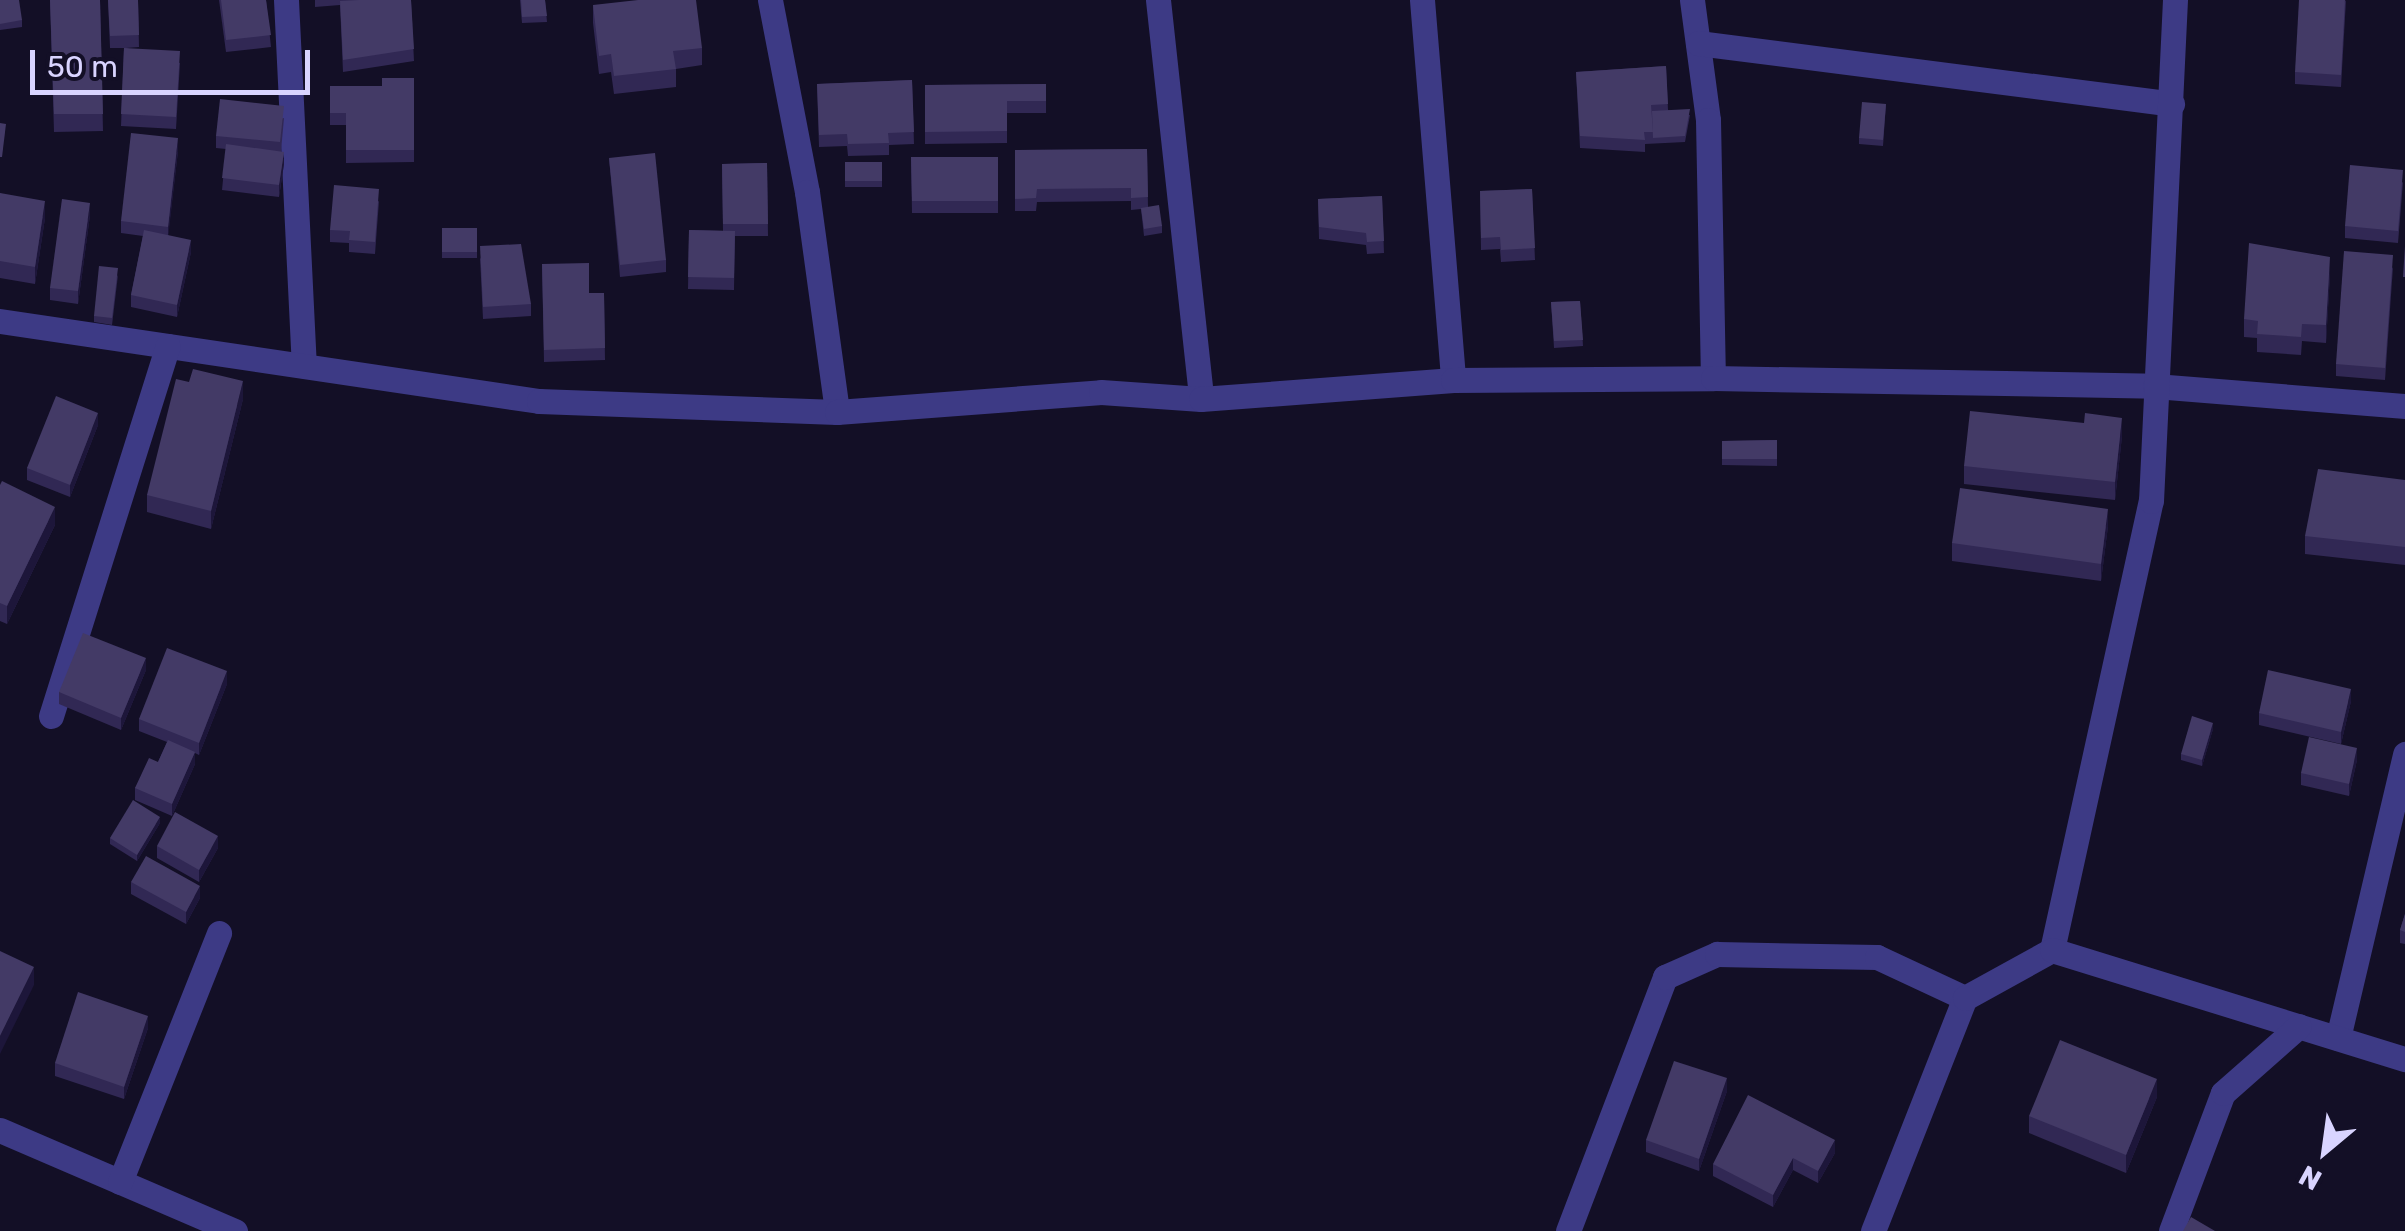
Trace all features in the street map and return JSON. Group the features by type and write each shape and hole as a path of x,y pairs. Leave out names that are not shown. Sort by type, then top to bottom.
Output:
{"street":[{"path":"286,0 304,366"},
{"path":"770,0 807,192 838,412"},
{"path":"1158,0 1202,399"},
{"path":"1422,0 1453,380"},
{"path":"1692,0 1708,120 1713,378"},
{"path":"2052,950 2151,500 2175,0"},
{"path":"1698,43 2172,104"},
{"path":"0,322 539,401 838,412 1101,392 1202,399 1453,380 1713,378 2155,386 2405,406"},
{"path":"50,716 168,346"},
{"path":"2338,1038 2405,754"},
{"path":"120,1182 219,933"},
{"path":"1872,1231 1964,998 2052,950 2405,1059"},
{"path":"1568,1231 1665,977 1717,954 1876,956 1964,998"},
{"path":"2171,1231 2223,1093 2298,1026"},
{"path":"0,1130 234,1231"}],"building":[{"path":"0,0 19,0 22,20 0,24"},
{"path":"50,0 100,0 103,114 54,114"},
{"path":"108,0 138,0 139,35 110,36"},
{"path":"221,0 266,0 271,35 226,40"},
{"path":"411,0 414,49 343,60 340,1"},
{"path":"521,0 545,0 547,16 522,17"},
{"path":"696,0 702,48 673,51 676,69 614,76 611,54 599,56 593,5"},
{"path":"2299,0 2345,0 2341,75 2295,72"},
{"path":"124,48 180,51 176,117 121,114"},
{"path":"1666,66 1668,104 1651,105 1653,132 1644,132 1645,140 1580,136 1576,72"},
{"path":"382,78 414,78 414,150 346,150 346,113 330,113 330,86 382,86"},
{"path":"912,80 914,132 888,133 889,143 848,144 847,134 819,135 817,84"},
{"path":"1046,84 1046,101 1007,101 1007,131 925,132 925,85"},
{"path":"220,99 284,106 280,142 216,136"},
{"path":"1862,102 1886,104 1883,140 1859,138"},
{"path":"1690,109 1685,136 1653,138 1652,111"},
{"path":"0,123 6,124 2,157 0,157"},
{"path":"131,133 178,138 168,227 121,221"},
{"path":"226,144 284,152 279,185 222,178"},
{"path":"1147,149 1148,197 1131,198 1131,188 1037,189 1036,198 1015,199 1015,150"},
{"path":"655,153 666,260 620,265 609,158"},
{"path":"911,157 998,157 998,201 912,201"},
{"path":"845,162 882,162 882,181 845,181"},
{"path":"767,163 768,224 723,224 722,164"},
{"path":"2350,165 2403,170 2398,231 2345,226"},
{"path":"334,185 379,189 375,242 349,240 350,231 330,230"},
{"path":"1532,189 1535,248 1501,250 1500,237 1481,238 1480,191"},
{"path":"0,193 45,201 35,267 0,261"},
{"path":"1382,196 1384,241 1367,242 1366,233 1319,227 1318,199"},
{"path":"62,199 90,203 78,291 50,288"},
{"path":"1159,205 1162,226 1144,229 1141,208"},
{"path":"442,228 477,228 477,252 442,252"},
{"path":"144,230 191,240 177,305 131,295"},
{"path":"689,230 735,231 734,278 688,277"},
{"path":"2249,243 2330,257 2326,325 2302,324 2301,337 2257,334 2258,321 2244,319"},
{"path":"521,244 531,304 483,307 480,246"},
{"path":"2344,251 2393,255 2385,368 2336,364"},
{"path":"589,263 589,293 604,293 605,348 544,350 542,264"},
{"path":"99,266 118,268 112,318 94,316"},
{"path":"1580,301 1583,340 1554,341 1551,302"},
{"path":"193,369 243,381 211,511 147,495 176,379 189,382"},
{"path":"56,396 98,413 70,485 27,468"},
{"path":"1970,411 2084,423 2085,413 2122,418 2115,482 1964,466"},
{"path":"1777,440 1777,459 1722,459 1722,441"},
{"path":"2318,469 2405,480 2405,547 2305,536"},
{"path":"2,481 55,507 7,606 0,603"},
{"path":"1960,488 2108,509 2101,564 1952,543"},
{"path":"83,633 146,658 121,718 59,692"},
{"path":"167,648 227,671 199,743 139,719"},
{"path":"2268,670 2351,689 2341,732 2259,713"},
{"path":"2192,716 2213,723 2202,760 2181,754"},
{"path":"2309,737 2357,748 2349,784 2301,773"},
{"path":"168,740 195,752 172,804 135,788 149,758 158,762"},
{"path":"133,800 160,817 137,855 110,838"},
{"path":"175,812 218,836 199,870 157,846"},
{"path":"146,856 200,886 186,912 131,882"},
{"path":"0,951 34,967 0,1036"},
{"path":"78,992 148,1016 124,1087 55,1063"},
{"path":"2060,1040 2157,1079 2126,1155 2029,1116"},
{"path":"1674,1061 1727,1078 1699,1159 1646,1140"},
{"path":"1748,1095 1835,1140 1818,1171 1793,1158 1773,1195 1713,1164"},
{"path":"2191,1217 2215,1231 2183,1231"}]}
